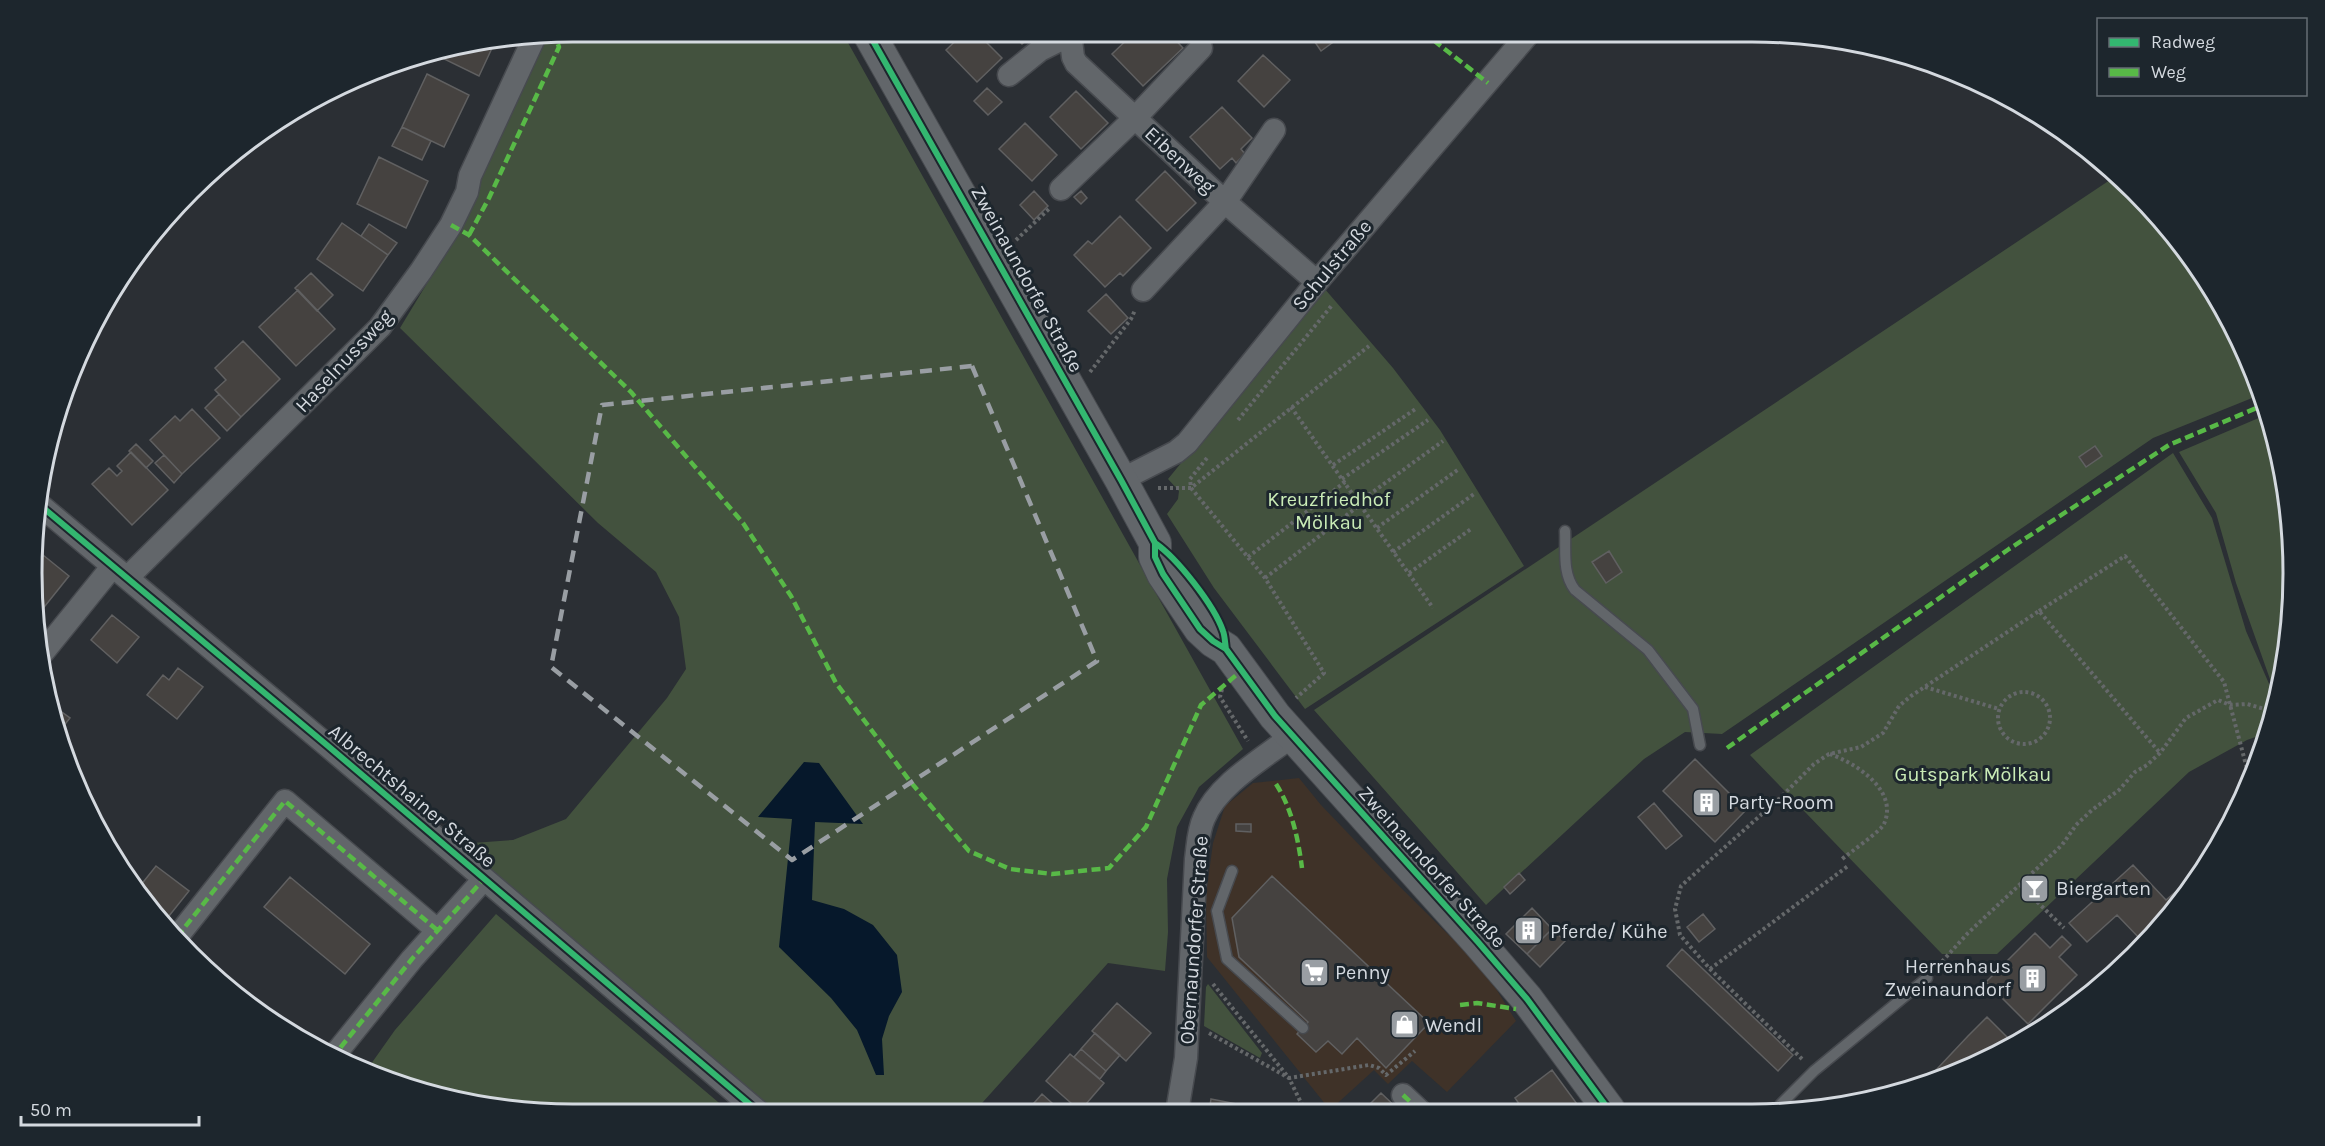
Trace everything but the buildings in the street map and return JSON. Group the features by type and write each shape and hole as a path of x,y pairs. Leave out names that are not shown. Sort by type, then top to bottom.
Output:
{"street":[{"name":"Zweinaundorfer Straße","path":"874,42 1155,543 1168,552 1208,604 1224,632 1226,650 1292,736 1527,999 1605,1104"},
{"name":"Eibenweg","path":"1009,75 1040,50 1055,42"},
{"name":"Eibenweg","path":"1071,42 1076,63 1225,202 1317,282"},
{"name":"Schulstraße","path":"1121,480 1176,452 1187,443 1317,282 1521,42"},
{"name":"Haselnussweg","path":"48,648 119,573 380,327 451,225 467,192 470,176 531,44"},
{"name":"Eibenweg","path":"1061,189 1136,118 1201,48"},
{"name":"Eibenweg","path":"1143,290 1225,202 1274,130"},
{"name":"Albrechtshainer Straße","path":"46,510 749,1104"},
{"name":"Obernaundorfer Straße","path":"1178,1104 1186,1058 1196,859 1204,817 1210,805 1226,787 1292,736"},
{"path":"182,931 285,801 437,930"},
{"path":"339,1049 437,930 484,879"},
{"path":"1403,1095 1413,1104"}],"lane":[{"path":"1565,531 1566,577 1570,584 1648,650 1693,709 1700,745"},
{"path":"1232,871 1217,911 1227,959 1303,1028"},
{"path":"1781,1103 1814,1071 1927,978"}],"path":[{"path":"1015,242 1062,196 1061,189"},
{"path":"1086,377 1131,319 1143,290"},
{"path":"1235,424 1333,304"},
{"path":"1156,488 1191,488 1369,346"},
{"path":"1291,407 1433,608"},
{"path":"1333,465 1417,408"},
{"path":"1248,557 1344,481 1428,420"},
{"path":"1265,578 1443,441"},
{"path":"1213,452 1190,479 1191,488 1265,578 1324,673 1291,703"},
{"path":"1377,528 1460,469"},
{"path":"1393,552 1474,494"},
{"path":"1409,573 1471,529"},
{"path":"1814,1071 1710,969 1680,935 1674,909 1681,886 1814,764 1829,754 1861,747 1882,734 1899,706 1924,687 2125,556 2224,682 2246,767"},
{"path":"2038,611 2160,753"},
{"path":"1223,686 1220,697 1248,741"},
{"path":"1924,687 1999,709"},
{"path":"2016,693 2034,693 2042,698 2049,709 2049,727 2038,741 2031,744 2016,743 2008,739 2002,731 1998,718 1999,709 2004,701 2016,693"},
{"path":"1927,978 1968,933 2062,845 2076,825 2119,790 2135,772 2160,753 2186,718 2218,700 2230,705 2247,704 2265,709"},
{"path":"1829,754 1850,761 1874,782 1882,793 1887,812 1884,826 1841,860"},
{"path":"1710,969 1848,866"},
{"path":"2020,885 2064,928"},
{"path":"1188,1024 1289,1078 1302,1104"}],"highlighted area":[{"path":"972,366 1097,661 792,860 551,667 602,405"}],"shaded area":[{"path":"1299,778 1321,805 1390,877 1485,971 1516,1021 1447,1092 1412,1061 1388,1084 1374,1070 1337,1104 1325,1104 1207,957 1206,895 1213,843 1225,806 1253,783"}],"green space":[{"path":"848,42 1243,749 1199,787 1177,827 1167,879 1168,932 1165,971 1108,963 981,1104 765,1104 459,844 513,840 566,819 667,698 686,669 679,617 656,572 598,523 400,328 452,242 477,180 545,43"},
{"path":"2109,181 2151,223 2194,278 2228,338 2253,398 2153,438 1722,734 1685,732 1644,759 1486,905 1314,710"},
{"name":"Kreuzfriedhof Mölkau","path":"1324,288 1393,368 1440,430 1524,566 1305,709 1214,588 1167,514 1178,499 1179,491 1168,479"},
{"path":"2260,418 2273,469 2282,538 2282,608 2271,683 2236,583 2216,513 2179,452"},
{"name":"Gutspark Mölkau","path":"2173,453 2212,518 2246,631 2271,687 2257,736 2189,772 1997,954 1942,954 1750,755"},
{"path":"496,914 720,1104 538,1103 469,1094 402,1076 371,1064 395,1030"},
{"path":"1208,984 1262,1053 1260,1058 1204,1026"}],"water":[{"path":"804,762 819,763 863,824 815,822 812,900 844,909 873,925 897,955 902,992 889,1016 882,1039 884,1075 876,1075 857,1030 831,998 779,947 792,819 758,817"}],"marked path":[{"path":"469,235 489,198 559,47 557,42"},
{"path":"1436,42 1488,83"},
{"path":"451,225 469,235 631,392 743,523 791,596 836,683 909,780 969,851 1010,869 1052,874 1109,868 1146,827 1201,705 1241,671"},
{"path":"1727,748 2009,549 2169,445 2257,408"},
{"path":"1276,784 1294,824 1302,868"},
{"path":"182,931 285,801 437,930"},
{"path":"339,1049 412,959 484,879"},
{"path":"1460,1005 1477,1003 1516,1009"},
{"path":"1403,1095 1413,1104"}],"cycle path":[{"path":"874,42 1121,480 1155,543 1155,557 1163,574 1200,629 1226,649 1275,716 1527,999 1605,1104"},
{"path":"46,510 749,1104"},
{"path":"1155,543 1174,559 1212,608 1223,631 1226,649"}],"place":[{"name":"Party-Room","path":"1707,802"},
{"name":"Biergarten","path":"2035,888"},
{"name":"Pferde/ Kühe","path":"1529,931"},
{"name":"Penny","path":"1314,972"},
{"name":"Herrenhaus Zweinaundorf","path":"2032,978"},
{"name":"Wendl","path":"1404,1025"}]}
